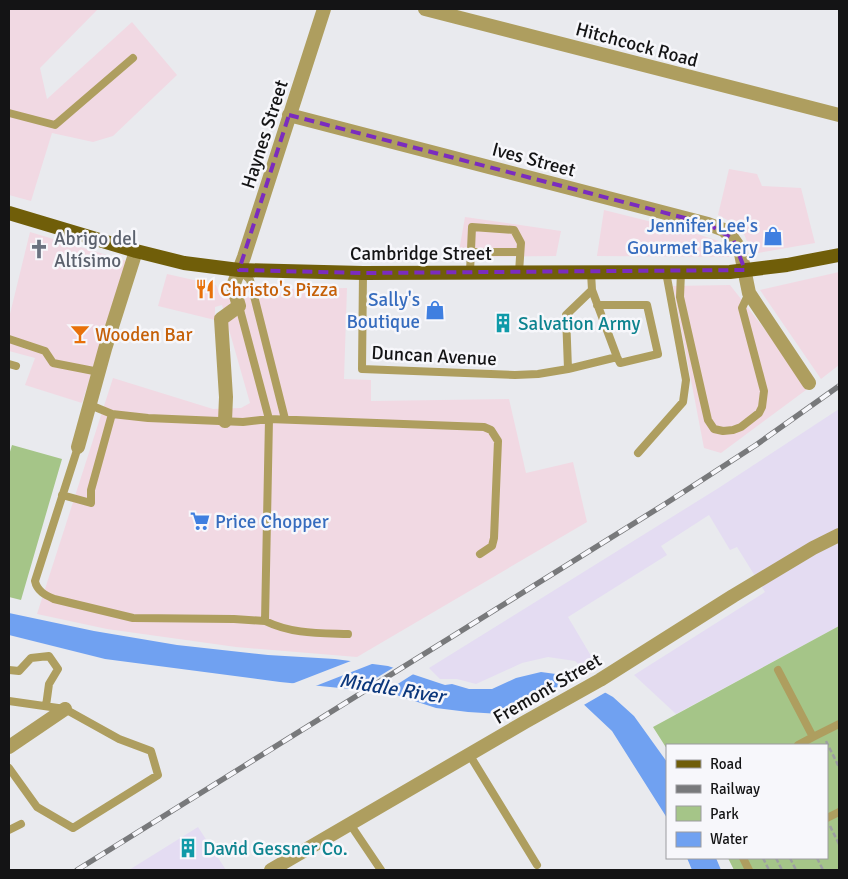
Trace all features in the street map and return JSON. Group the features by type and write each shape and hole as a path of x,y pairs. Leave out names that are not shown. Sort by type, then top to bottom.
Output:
{"main road":[{"name":"Cambridge Street","path":"9,212 136,251 184,263 239,270 364,274 681,272 746,270 787,265 839,255"}],"street":[{"name":"Haynes Street","path":"239,306 233,286 324,9"},
{"name":"Hitchcock Road","path":"425,9 839,115"},
{"name":"Ives Street","path":"289,115 708,224 724,230 740,249 746,270 749,294"},
{"path":"78,447 136,251"},
{"path":"749,294 809,383"},
{"path":"225,421 226,397 221,319 239,306"},
{"name":"Fremont Street","path":"271,870 468,754 600,680 733,596 813,548 839,535"},
{"path":"9,747 65,710"}],"lane":[{"path":"9,113 55,125 132,58"},
{"path":"470,272 472,228 514,230 521,243 519,272"},
{"path":"471,252 520,252"},
{"path":"239,270 250,280 285,419"},
{"path":"638,453 683,402 686,380 666,272"},
{"path":"681,272 680,297 708,420 714,429 733,430 759,413 762,407 764,390 742,308 749,294"},
{"path":"591,273 592,290 597,305 620,363 658,354 647,305 597,305"},
{"name":"Duncan Avenue","path":"364,274 362,370 515,375 538,374 568,369"},
{"path":"592,290 566,314 568,369 617,357"},
{"path":"239,306 269,419 265,622"},
{"path":"9,339 45,351 53,363 99,372"},
{"path":"90,404 112,414 148,418 225,421 285,419 484,427 491,430 498,441 494,538 492,546 480,554"},
{"path":"62,495 91,504 91,490 112,414"},
{"path":"78,447 35,581 36,586 44,595 133,618 234,619 265,622 278,628 300,632 348,634"},
{"path":"9,670 19,670 31,658 49,656 58,669 50,684 46,706"},
{"path":"778,670 813,737"},
{"path":"9,701 65,710 120,739 151,752 158,775 73,828 37,807 9,768"},
{"path":"800,744 839,724"},
{"path":"468,754 537,864"},
{"path":"828,818 839,812"},
{"path":"9,830 20,824"},
{"path":"350,824 381,870"}],"path":[{"path":"821,733 827,744"},
{"path":"828,746 839,767"},
{"path":"828,821 839,844"}],"highlighted area":[{"path":"289,115 708,224 733,239 745,270 363,273 239,270"}],"shaded area":[{"path":"9,9 98,9 40,68 47,99 132,22 177,75 113,136 93,142 52,133 31,201 9,195"},
{"path":"729,169 757,174 762,186 801,188 815,243 752,254 744,234 733,223 718,215"},
{"path":"604,210 684,230 719,241 730,257 597,256"},
{"path":"465,217 561,231 556,256 458,257"},
{"path":"30,232 127,261 82,403 25,385 35,358 9,351 9,318"},
{"path":"839,272 839,365 821,379 760,290"},
{"path":"167,274 216,285 219,293 265,298 291,289 347,288 344,379 371,380 371,401 509,399 526,473 573,462 587,522 357,657 236,647 107,629 37,614 113,378 213,409 241,408 250,403 222,305 215,307 215,320 158,306"},
{"path":"730,285 810,387 721,453 704,448 673,286"},
{"path":"839,409 839,626 676,714 634,675 765,592 737,547 730,550 709,515 661,546 667,555 568,617 597,666 587,672 575,661 548,657 522,663 476,684 457,679 440,679 429,668 717,489"},
{"name":"David Gessner Co.","path":"198,827 226,870 129,870"}],"green space":[{"path":"12,445 62,459 21,600 9,597 9,455"},
{"path":"839,626 839,870 734,870 728,859 828,859 828,744 666,744 666,747 653,727"}],"water":[{"name":"Middle River","path":"9,613 94,631 177,645 268,655 335,659 388,666 445,685 452,684 469,689 492,689 516,678 541,672 578,677 613,697 634,716 666,761 666,816 612,731 579,700 556,695 543,695 500,714 468,712 436,708 390,693 280,682 105,659 9,635"},
{"path":"687,859 716,859 721,870 692,870"}],"pier":[{"path":"356,659 377,662 313,687 289,685"},
{"path":"396,666 415,673 382,694 355,691"},
{"path":"579,675 608,691 582,706 578,702 545,697 543,695"}],"railway":[{"path":"77,870 665,504 756,445 839,386"}],"place":[{"name":"Jennifer Lee's Gourmet Bakery","path":"773,236"},
{"name":"Abrigo del Altísimo","path":"39,249"},
{"name":"Christo's Pizza","path":"205,289"},
{"name":"Sally's Boutique","path":"435,310"},
{"name":"Salvation Army","path":"503,323"},
{"name":"Wooden Bar","path":"80,334"},
{"name":"Price Chopper","path":"200,521"},
{"name":"David Gessner Co.","path":"188,848"}]}
